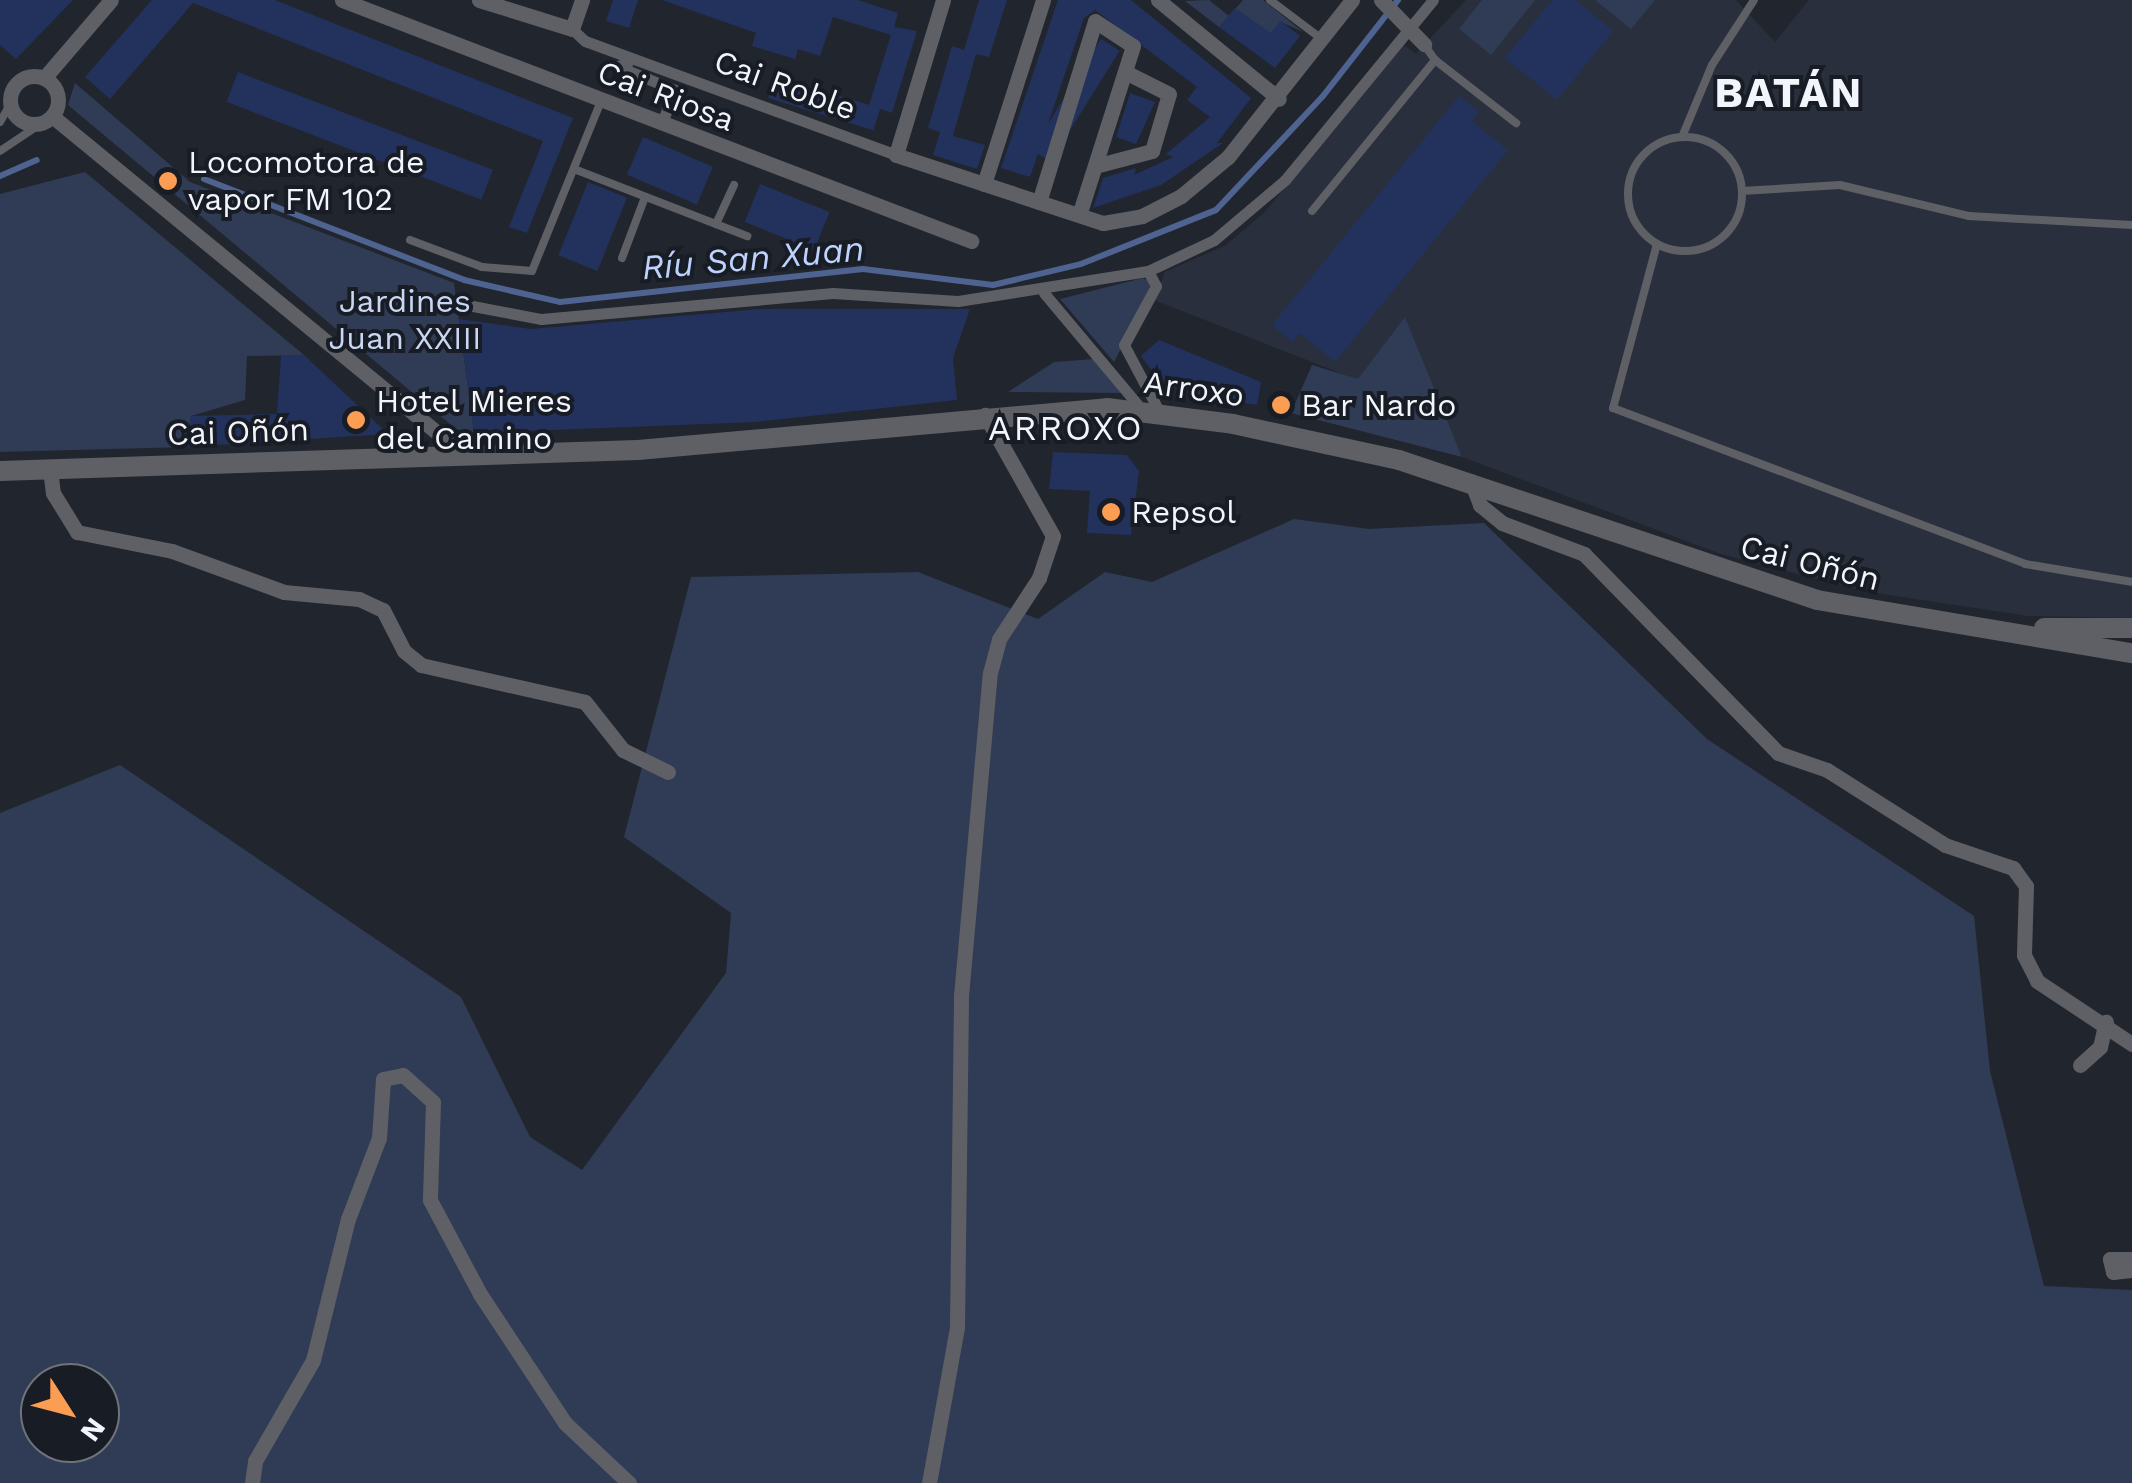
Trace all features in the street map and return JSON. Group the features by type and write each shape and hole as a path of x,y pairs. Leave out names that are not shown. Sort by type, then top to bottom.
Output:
{"street":[{"path":"15,84 44,78 111,0"},
{"name":"Cai Riosa","path":"342,0 971,241"},
{"path":"479,0 572,28 582,0"},
{"path":"896,155 942,0"},
{"path":"984,184 1043,0"},
{"path":"1158,0 1280,99"},
{"name":"Cai Roble","path":"572,28 585,41 650,65 896,155 1102,223 1142,216 1181,196 1280,99 1352,0"},
{"path":"1381,0 1408,21 1424,44"},
{"path":"457,303 541,319 754,296 958,301 1044,293 1148,271 1214,240 1284,180 1408,21 1432,0"},
{"path":"1036,201 1095,20 1133,46 1079,216"},
{"path":"650,65 647,72 617,66 675,90 661,124"},
{"path":"0,72 15,84"},
{"path":"1095,166 1152,151 1170,94 1125,72"},
{"path":"44,78 58,95 47,120"},
{"path":"15,84 10,104 18,119 47,120 462,453"},
{"path":"1148,271 1156,286 1124,344 1152,412"},
{"path":"1044,293 1152,412"},
{"name":"Arroxo","path":"778,438 985,415 1152,412 1321,440 1471,481 1591,522"},
{"path":"929,1483 957,1326 960,996 990,674 998,639 1039,578 1053,536 985,415"},
{"name":"Cai Oñón","path":"0,470 778,438"},
{"path":"50,470 53,493 77,532 172,551 284,592 359,599 383,610 404,651 421,665 585,702 623,750 668,772"},
{"path":"1471,481 1480,505 1502,523 1584,554 1778,753 1827,770 1945,844 2012,868 2026,886 2024,955 2037,981 2106,1022 2132,1044"},
{"name":"Cai Oñón","path":"1591,522 1817,600 2022,630"},
{"path":"2022,630 2132,628"},
{"path":"2022,630 2132,652"},
{"path":"2082,642 2132,660"},
{"path":"2080,1065 2100,1047 2106,1022"},
{"path":"252,1483 256,1461 313,1360 348,1219 379,1138 383,1079 403,1074 433,1102 430,1200 480,1294 565,1423 628,1483"},
{"path":"2132,1259 2110,1259 2113,1272 2132,1270"}],"lane":[{"path":"1270,0 1322,40"},
{"path":"1682,137 1712,65 1754,0"},
{"path":"1424,44 1435,60 1516,123"},
{"path":"1312,211 1435,60"},
{"path":"410,240 482,267 532,271 602,102"},
{"path":"0,122 10,104"},
{"path":"0,151 47,120"},
{"path":"1682,137 1723,151 1742,190 1740,211 1719,240 1677,251 1657,244 1632,217 1630,180 1648,150 1682,137"},
{"path":"574,170 747,236"},
{"path":"716,224 734,184"},
{"path":"1742,190 1840,185 1969,216 2132,225"},
{"path":"622,258 646,197"},
{"path":"1657,244 1613,408 2025,564 2132,582"}],"shaded area":[{"path":"1466,0 1736,0 1775,42 1809,0 2132,0 2132,618 2028,616 1863,591 1721,554 1462,457 1405,318 1358,380 1154,300 1165,272 1226,245 1264,213 1404,45 1416,54"}],"green space":[{"path":"1209,0 1229,16 1243,0 1263,0 1303,32 1281,22 1271,33 1219,27 1185,1"},
{"path":"1482,0 1535,0 1491,55 1459,29"},
{"path":"1595,0 1655,0 1631,29"},
{"name":"Jardines Juan XXIII","path":"75,83 190,182 454,283 474,433 456,429 68,105"},
{"path":"85,172 304,355 247,356 245,400 191,416 185,447 0,452 0,194"},
{"path":"1143,278 1150,282 1149,294 1114,362 1060,299"},
{"path":"1405,317 1462,457 1291,413 1312,365 1358,379"},
{"path":"1094,359 1122,393 1008,392 1054,362"},
{"path":"1294,519 1369,529 1484,523 1707,739 1974,916 1990,1071 2044,1286 2132,1290 2132,1483 0,1483 0,813 120,765 461,997 530,1137 582,1170 726,973 731,913 624,837 691,577 918,572 1038,619 1105,572 1152,582"}],"building":[{"path":"0,0 73,0 16,59 0,45"},
{"path":"152,0 275,0 573,118 527,233 509,227 543,141 193,3 110,99 85,77"},
{"path":"613,0 638,0 629,28 606,21"},
{"path":"662,0 858,0 898,13 894,27 917,31 892,113 869,105 891,35 833,17 820,56 798,49 795,59 752,46 756,33"},
{"path":"979,0 1007,0 989,57 976,54 953,136 985,145 977,169 933,155 940,132 928,128 952,46 964,50"},
{"path":"1058,0 1131,0 1251,98 1217,143 1223,143 1161,185 1093,208 1103,178 1136,168 1134,175 1173,157 1166,154 1210,117 1187,100 1197,87 1095,10 1084,18 1030,177 1001,168"},
{"path":"1552,0 1576,0 1613,31 1557,100 1505,58"},
{"path":"1235,8 1271,33 1280,21 1300,36 1275,68 1219,27"},
{"path":"1101,39 1120,51 1050,162 1032,150"},
{"path":"238,72 493,170 481,200 227,102"},
{"path":"775,76 880,108 873,130 768,98"},
{"path":"1130,93 1155,102 1136,144 1116,137"},
{"path":"1459,96 1479,112 1472,121 1508,150 1335,362 1300,333 1292,342 1272,325"},
{"path":"643,137 713,167 697,204 627,175"},
{"path":"588,182 627,198 597,271 558,255"},
{"path":"760,184 830,212 814,250 745,222"},
{"path":"760,309 970,309 953,358 957,400 756,422 474,433 459,319 531,329"},
{"path":"1159,340 1261,382 1257,405 1187,394 1159,380 1141,356"},
{"path":"281,355 304,355 388,434 185,447 191,416 277,414"},
{"name":"Repsol","path":"1053,452 1127,455 1139,471 1131,535 1087,533 1090,491 1049,489"}],"waterway":[{"name":"Ríu San Xuan","path":"204,179 464,280 560,302 863,269 993,285 1081,264 1216,210 1323,96 1398,0"},
{"name":"Ríu San Xuan","path":"0,176 37,160"}],"place":[{"name":"Locomotora de vapor FM 102","path":"168,181"},
{"name":"Bar Nardo","path":"1281,405"},
{"name":"Hotel Mieres del Camino","path":"356,420"},
{"name":"Repsol","path":"1111,512"}],"district":[{"name":"BATÁN","path":"1789,93"},
{"name":"ARROXO","path":"1066,428"}]}
